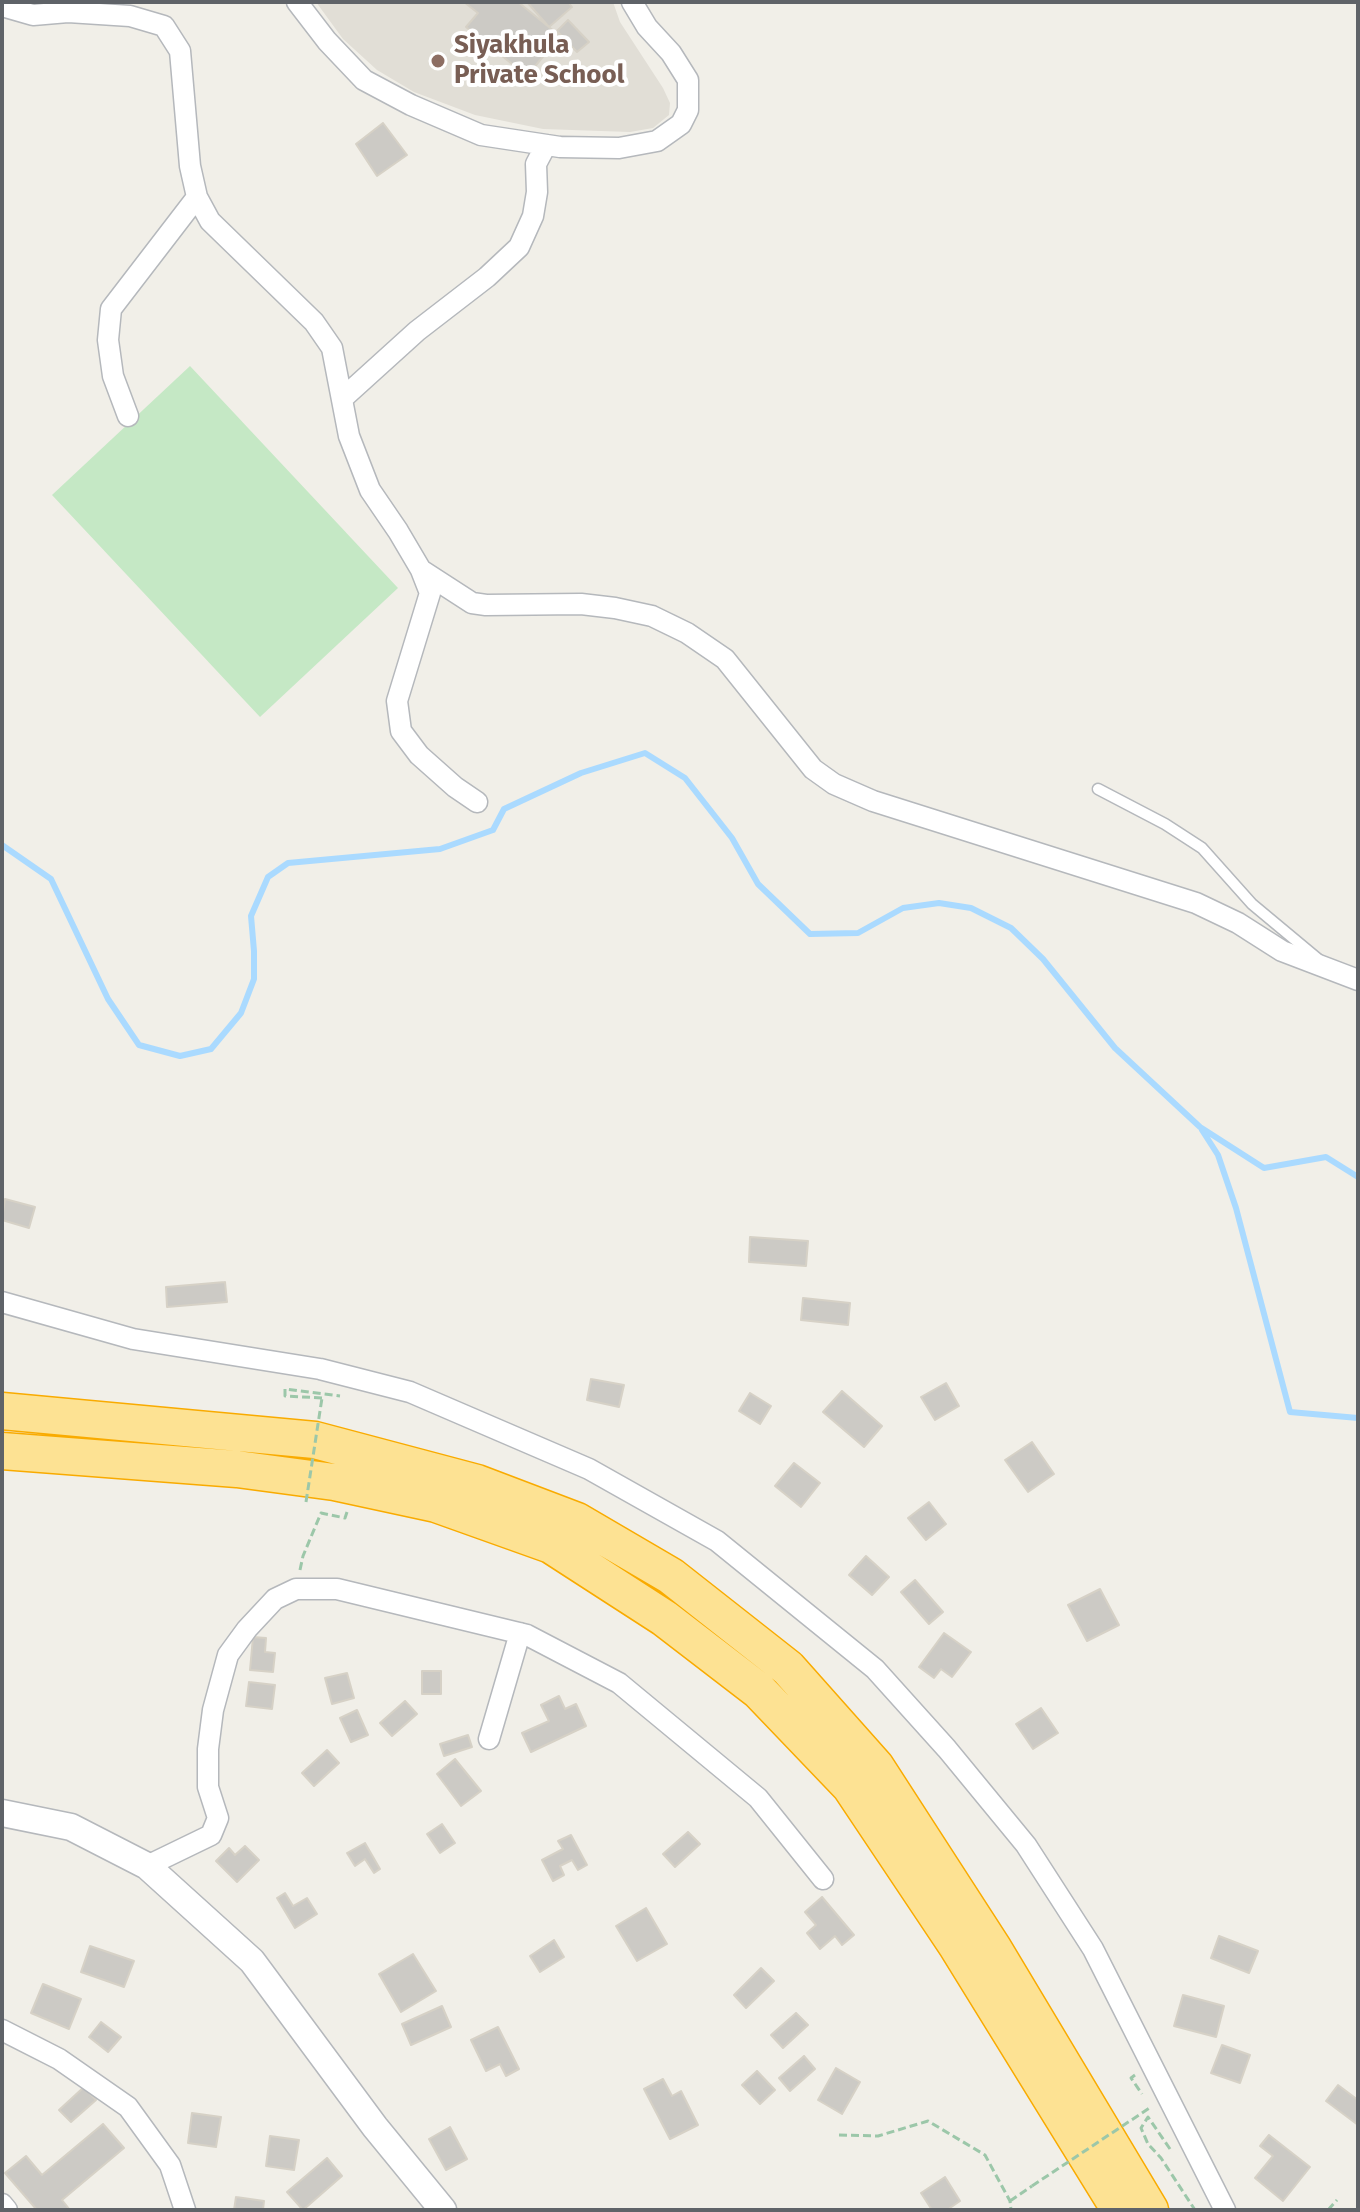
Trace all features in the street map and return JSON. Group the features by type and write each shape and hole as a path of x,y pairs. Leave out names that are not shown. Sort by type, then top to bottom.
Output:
{"highway":[{"path":"12,1411 315,1440 477,1483 577,1521 671,1576 788,1668 876,1767 993,1948 1150,2210"},
{"path":"2,1451 237,1469 334,1482 436,1504 551,1545 664,1618 759,1691 850,1786 957,1946 1120,2210"},
{"path":"2,1471 237,1469"}],"street":[{"path":"297,2 327,41 364,80 411,105 481,135 546,145 619,148 657,141 681,124 688,110 688,80 632,2"},
{"path":"2,6 33,15 68,12 130,16 164,26 180,51 190,166 197,197 210,221 314,322 332,348 349,436 370,490 421,570 430,593 397,701 401,731 419,755 477,802"},
{"path":"343,398 417,331 487,277 519,247 533,216 537,192 536,164 546,145"},
{"path":"128,416 113,376 108,340 111,309 197,197"},
{"path":"421,570 472,603 581,604 652,616 687,633 725,659 813,769 834,784 873,801 1196,903 1238,923 1282,951 1358,980"},
{"path":"2,1302 133,1339 320,1369 410,1392 589,1469 717,1541 875,1669 947,1749 1026,1845 1093,1949 1225,2210"},
{"path":"147,1866 211,1835 218,1818 208,1787 208,1749 213,1710 228,1655 275,1599 296,1589 337,1589 520,1633 619,1683 758,1798 823,1879"},
{"path":"489,1739 520,1633"},
{"path":"2,1813 71,1827 147,1866 252,1961 375,2127 443,2210"},
{"path":"2,2030 59,2059 128,2107 170,2165 185,2210"},
{"path":"2,2204 7,2210"}],"lane":[{"path":"1098,789 1165,824 1202,848 1262,914 1328,968"}],"path":[{"path":"306,1502 322,1398 285,1396 285,1389 343,1396"},
{"path":"296,1589 303,1556 321,1513"},
{"path":"1010,2201 1151,2107"},
{"path":"1148,2117 1141,2128 1148,2144 1161,2158 1195,2210"},
{"path":"839,2135 878,2136 928,2121 985,2155 1010,2201 1011,2210"},
{"path":"1328,2210 1337,2200"}],"shaded area":[{"name":"Siyakhula Private School","path":"316,2 464,2 478,13 467,28 527,76 559,36 518,2 527,2 549,27 572,8 568,2 613,2 620,22 663,88 670,103 669,115 653,128 630,132 543,129 475,115 414,92 377,70 343,39","holes":["568,21 588,41 578,52 557,32"]}],"green space":[{"path":"190,366 398,588 260,717 52,495"}],"building":[{"path":"464,2 518,2 560,36 527,76 466,27 478,13"},
{"path":"527,2 568,2 572,7 549,27"},
{"path":"568,20 589,42 577,52 557,31"},
{"path":"383,123 407,155 377,176 356,144"},
{"path":"5,1199 35,1207 29,1228 2,1220"},
{"path":"750,1237 808,1241 806,1266 749,1262"},
{"path":"225,1282 227,1302 167,1307 166,1287"},
{"path":"803,1298 850,1303 848,1325 801,1320"},
{"path":"591,1379 624,1385 619,1407 587,1400"},
{"path":"946,1383 959,1406 935,1420 921,1397"},
{"path":"842,1391 882,1426 864,1447 823,1412"},
{"path":"750,1393 771,1406 760,1424 739,1411"},
{"path":"1032,1442 1054,1474 1028,1492 1005,1460"},
{"path":"794,1463 820,1483 801,1507 775,1486"},
{"path":"929,1502 946,1524 926,1540 908,1518"},
{"path":"866,1556 889,1577 872,1595 849,1575"},
{"path":"915,1580 943,1612 929,1624 901,1592"},
{"path":"1100,1589 1119,1625 1087,1641 1068,1605"},
{"path":"944,1633 971,1652 952,1677 941,1669 934,1678 919,1667"},
{"path":"253,1637 266,1638 265,1652 275,1653 273,1672 250,1670"},
{"path":"422,1671 441,1671 441,1694 422,1694"},
{"path":"347,1673 354,1698 332,1704 325,1678"},
{"path":"249,1682 275,1685 272,1709 246,1706"},
{"path":"559,1696 565,1709 576,1704 586,1726 531,1752 522,1733 549,1721 541,1705"},
{"path":"405,1701 417,1714 392,1736 380,1723"},
{"path":"1041,1708 1058,1733 1033,1749 1016,1724"},
{"path":"357,1710 368,1735 351,1742 340,1718"},
{"path":"468,1735 472,1747 444,1756 440,1744"},
{"path":"327,1750 339,1763 314,1786 302,1773"},
{"path":"455,1759 481,1791 461,1806 437,1774"},
{"path":"442,1824 455,1843 440,1853 427,1834"},
{"path":"688,1832 700,1844 675,1867 663,1854"},
{"path":"571,1835 587,1865 578,1870 572,1860 560,1866 564,1875 553,1881 542,1860 563,1849 558,1841"},
{"path":"365,1843 380,1869 374,1873 365,1859 355,1866 347,1853"},
{"path":"245,1846 259,1860 237,1882 216,1861 229,1848 235,1855"},
{"path":"285,1893 293,1906 307,1898 317,1914 295,1928 277,1898"},
{"path":"822,1897 854,1935 842,1945 835,1936 820,1949 807,1933 816,1925 805,1912"},
{"path":"646,1908 667,1944 637,1961 616,1926"},
{"path":"1219,1936 1258,1951 1249,1973 1211,1958"},
{"path":"554,1940 564,1957 540,1972 530,1956"},
{"path":"90,1946 134,1961 124,1987 81,1972"},
{"path":"413,1954 436,1991 401,2012 379,1974"},
{"path":"761,1968 774,1981 746,2008 734,1995"},
{"path":"43,1984 81,1999 69,2029 31,2013"},
{"path":"1183,1995 1224,2006 1216,2037 1174,2026"},
{"path":"442,2006 451,2027 411,2045 402,2024"},
{"path":"796,2013 808,2025 783,2048 771,2035"},
{"path":"101,2022 121,2037 108,2052 89,2037"},
{"path":"498,2027 519,2069 506,2076 500,2064 486,2071 471,2040"},
{"path":"1222,2045 1250,2055 1240,2083 1211,2073"},
{"path":"804,2056 815,2069 790,2091 779,2078"},
{"path":"836,2068 860,2082 842,2114 818,2100"},
{"path":"757,2071 775,2090 760,2104 742,2085"},
{"path":"663,2079 672,2096 681,2091 698,2125 670,2139 644,2089"},
{"path":"1338,2085 1358,2100 1358,2125 1326,2101"},
{"path":"84,2087 96,2100 71,2122 59,2110"},
{"path":"192,2113 221,2117 216,2147 188,2143"},
{"path":"103,2124 124,2148 62,2200 70,2210 37,2210 5,2173 26,2156 42,2175"},
{"path":"450,2127 467,2159 446,2170 429,2139"},
{"path":"1269,2135 1310,2167 1283,2201 1255,2178 1273,2156 1260,2146"},
{"path":"270,2136 299,2140 294,2170 266,2166"},
{"path":"327,2158 342,2176 303,2210 287,2192"},
{"path":"945,2177 960,2201 947,2210 932,2210 921,2193"},
{"path":"236,2197 264,2201 263,2210 234,2210"}],"waterway":[{"path":"2,845 51,879 108,999 139,1045 180,1056 211,1049 241,1013 254,979 251,916 268,877 288,863 440,849 493,830 504,809 581,773 645,753 685,778 732,838 758,884 810,934 858,933 903,908 939,903 971,908 1011,928 1043,959 1115,1048 1200,1127 1264,1168 1326,1157 1358,1177"},
{"path":"1202,1130 1218,1155 1236,1208 1290,1412 1358,1418"}],"place":[{"name":"Siyakhula Private School","path":"438,61"}]}
